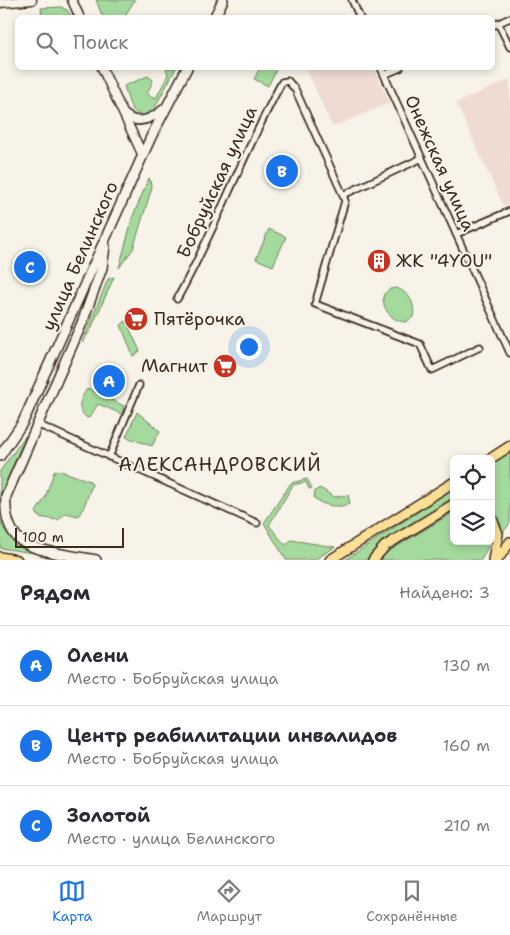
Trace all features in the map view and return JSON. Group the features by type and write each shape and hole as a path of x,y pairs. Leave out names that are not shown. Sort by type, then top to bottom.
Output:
{"main road":[{"path":"216,15 223,0"},
{"name":"улица Белинского","path":"0,456 23,422 143,156 185,70"},
{"path":"96,560 58,553 17,538 7,521 7,490 82,323 102,268 106,239"},
{"path":"495,456 510,446"},
{"path":"330,560 450,485"},
{"path":"373,560 385,546 450,506"},
{"path":"493,560 498,534 495,526"},
{"path":"497,560 510,542"},
{"path":"0,558 17,560"}],"street":[{"path":"0,3 32,0"},
{"path":"72,0 79,15"},
{"path":"352,0 359,15"},
{"path":"510,18 495,25 510,47"},
{"path":"103,70 143,156"},
{"name":"Онежская улица","path":"382,70 510,353"},
{"path":"384,75 395,70"},
{"name":"Бобруйская улица","path":"177,299 198,260 262,117 282,82 288,81 295,89 343,195"},
{"path":"122,112 133,120 145,121 156,116 166,108"},
{"path":"422,158 343,195 345,201 315,304 420,344 432,370 480,347"},
{"path":"456,234 510,211"},
{"path":"109,456 139,385"},
{"path":"36,424 257,523"}],"shaded area":[{"path":"307,70 375,70 390,103 332,127"},
{"path":"510,79 510,204 504,207 456,103"}],"green space":[{"path":"96,0 135,0 125,15 102,15"},
{"path":"61,7 67,10 71,15 42,15 41,8"},
{"path":"167,70 175,70 153,111 147,116 133,110 124,86 148,76 153,80 147,94 156,98 168,75"},
{"path":"259,70 276,70 268,86 254,79"},
{"path":"149,178 152,187 133,249 119,268 133,216"},
{"path":"269,229 286,237 273,266 256,259"},
{"path":"114,277 91,329 82,343 108,279"},
{"path":"396,288 405,292 411,299 414,312 413,317 406,322 392,317 384,304 384,294 390,289"},
{"path":"126,321 140,351 133,356 121,325"},
{"path":"89,389 124,406 122,414 98,404 90,417 87,418 81,411 80,405 86,390"},
{"path":"137,412 160,431 152,446 126,437"},
{"path":"26,435 0,497 0,471"},
{"path":"510,451 510,523 499,538 495,526 495,460"},
{"path":"58,470 90,481 92,485 83,509 78,516 66,513 58,520 39,517 36,512 45,498 54,472"},
{"path":"307,479 312,488 309,489 306,482 293,485 269,525 285,545 291,540 335,547 314,560 286,560 264,523 291,483"},
{"path":"320,488 334,497 348,495 350,503 337,506 317,501 314,498 315,491"},
{"path":"450,491 450,501 380,543 366,560 345,560"},
{"path":"450,514 450,545 488,545 481,560 380,560 389,551"},
{"path":"0,519 9,536 23,546 59,557 0,548"}],"place":[{"name":"Центр реабилитации инвалидов","path":"282,171"},
{"name":"ЖК \"4YOU\"","path":"379,261"},
{"name":"Золотой","path":"30,267"},
{"name":"Пятёрочка","path":"136,319"},
{"name":"Магнит","path":"225,366"},
{"name":"Олени","path":"109,381"}],"district":[{"name":"АЛЕКСАНДРОВСКИЙ","path":"220,464"}]}
